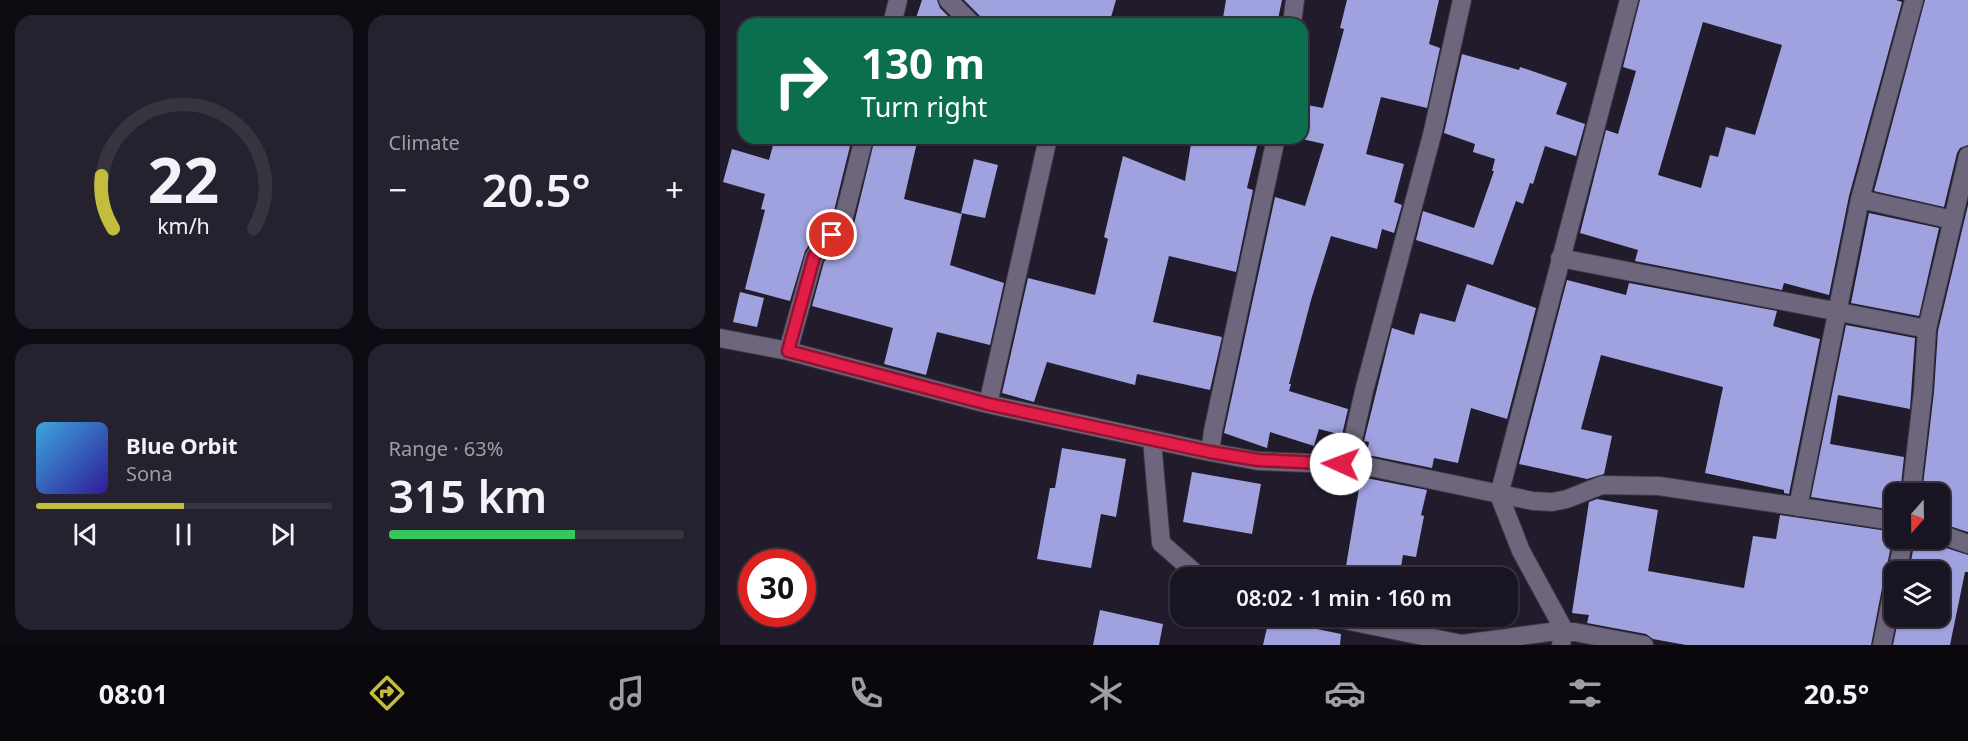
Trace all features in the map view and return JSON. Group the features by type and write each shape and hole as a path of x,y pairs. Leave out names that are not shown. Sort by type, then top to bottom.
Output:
{"street":[{"path":"894,18 898,0"},
{"path":"948,0 966,18"},
{"path":"1293,18 1295,0"},
{"path":"1361,465 1351,448 1433,131 1462,0"},
{"path":"1562,638 1521,551 1498,495 1629,0"},
{"path":"1798,507 1839,313 1860,199 1914,0"},
{"path":"788,351 814,257 842,225 862,144"},
{"path":"988,404 1047,144"},
{"path":"1210,452 1275,144"},
{"path":"1912,483 1928,330 1968,156"},
{"path":"1860,199 1953,220"},
{"path":"1560,258 1928,330"},
{"path":"720,338 788,351 988,404 1152,440 1258,460 1361,465 1533,501 1552,502 1567,499 1602,485 1659,486 1884,520"},
{"path":"1152,440 1161,543 1188,567"},
{"path":"1950,538 1968,544"},
{"path":"1379,627 1462,644 1562,638 1644,645"},
{"path":"1882,645 1886,627"}],"building":[{"path":"922,0 937,0 940,8 950,18 916,18"},
{"path":"964,0 1116,0 1111,18 981,18"},
{"path":"1226,0 1282,0 1278,18 1223,18"},
{"path":"1347,0 1439,0 1429,44 1440,48 1427,108 1381,97 1366,154 1404,164 1394,202 1402,205 1394,233 1382,229 1377,249 1331,236 1289,384 1291,384 1289,391 1348,409 1342,435 1319,429 1314,446 1270,432 1267,448 1224,433 1275,197 1305,206 1324,144 1308,140 1308,105 1323,108 1344,29 1340,28"},
{"path":"1640,0 1896,0 1902,2 1849,196 1829,295 1784,283 1782,290 1635,261 1638,250 1580,233 1606,130 1618,134 1636,71 1623,67","holes":["1703,22 1782,45 1755,135 1726,127 1718,157 1710,155 1701,188 1658,175"]},
{"path":"1925,0 1968,0 1968,145 1960,148 1957,153 1944,207 1874,191"},
{"path":"1462,54 1519,70 1520,67 1567,83 1556,114 1585,124 1576,156 1545,146 1533,184 1530,183 1523,204 1516,201 1493,265 1416,240 1423,211 1474,228 1494,171 1492,171 1495,159 1473,152 1475,144 1444,133"},
{"path":"773,144 851,144 832,219 815,236 805,251 790,301 745,289 765,210 761,209 765,194 723,182 732,149 769,160"},
{"path":"874,144 917,144 904,199 962,214 950,265 1004,283 990,345 937,332 926,375 884,364 893,328 812,306 824,262 853,228"},
{"path":"1191,144 1258,144 1247,188 1253,190 1236,272 1169,256 1153,322 1222,337 1210,390 1137,374 1135,385 1047,362 1034,402 1002,393 1028,278 1095,295 1108,239 1104,237 1123,156 1185,181"},
{"path":"974,159 998,165 985,218 961,213"},
{"path":"1968,205 1968,532 1950,526 1950,483 1923,483 1934,392 1938,331"},
{"path":"1869,213 1939,228 1919,316 1851,303"},
{"path":"1567,280 1626,295 1629,283 1777,311 1773,326 1820,339 1789,494 1784,493 1784,490 1705,473 1723,387 1601,355 1581,429 1612,436 1604,474 1587,479 1519,464"},
{"path":"1467,284 1536,308 1507,419 1471,408 1458,463 1434,458 1432,468 1368,455 1369,442 1364,441 1392,328 1414,335 1420,313 1455,322"},
{"path":"740,292 764,298 757,327 733,322"},
{"path":"1846,325 1915,338 1910,409 1838,395 1830,444 1904,457 1901,483 1884,483 1884,508 1811,497"},
{"path":"1062,448 1126,459 1116,517 1101,514 1091,568 1037,559 1050,488 1055,488"},
{"path":"1192,472 1261,484 1252,534 1183,522"},
{"path":"1361,477 1427,490 1421,515 1424,516 1416,557 1403,555 1401,567 1346,567"},
{"path":"1597,499 1658,510 1648,571 1744,588 1753,536 1776,539 1780,515 1884,531 1884,549 1890,549 1888,561 1884,561 1884,582 1871,645 1686,645 1653,639 1646,634 1587,623 1589,615 1572,613 1589,502"},
{"path":"1913,549 1949,549 1968,555 1968,572 1965,572 1950,645 1893,645 1897,627 1950,627 1950,561 1911,561"},
{"path":"1100,610 1163,624 1159,645 1093,645"},
{"path":"1267,627 1307,627 1341,634 1340,645 1263,645"}],"route":[{"path":"832,235 814,257 788,351 988,404 1210,452 1258,460 1341,464"}]}
